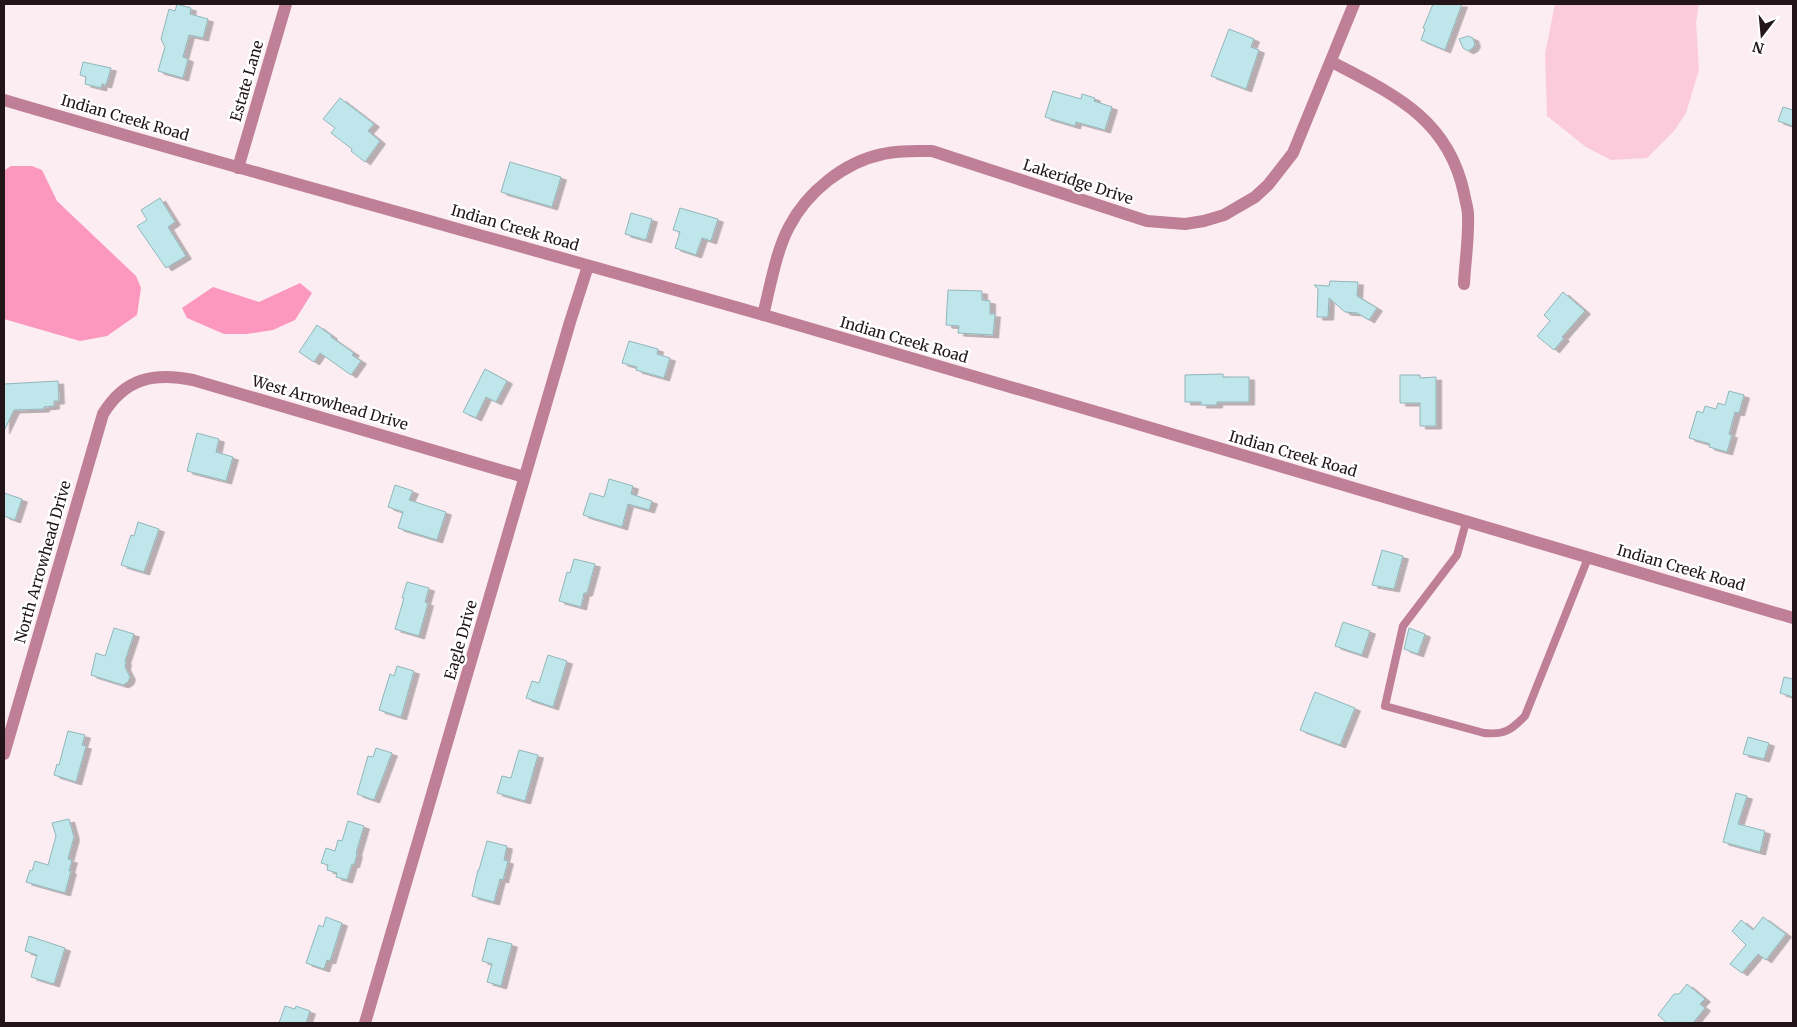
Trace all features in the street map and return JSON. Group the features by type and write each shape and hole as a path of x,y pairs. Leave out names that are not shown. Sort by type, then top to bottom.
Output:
{"street":[{"name":"Estate Lane","path":"238,168 286,4"},
{"name":"Lakeridge Drive","path":"763,315 783,241 789,226 826,182 847,167 868,158 901,151 932,151 1147,221 1185,224 1224,215 1255,197 1268,185 1293,153 1332,62 1354,4"},
{"path":"1332,62 1392,93 1430,124 1448,148 1460,175 1468,215 1464,284"},
{"name":"Indian Creek Road","path":"4,100 238,168 409,214 763,315 1793,618"},
{"name":"Eagle Drive","path":"365,1023 524,477 588,266"},
{"name":"West Arrowhead Drive","path":"127,388 151,377 172,376 193,380 524,477"},
{"name":"North Arrowhead Drive","path":"4,754 103,414 108,406 127,388"}],"lane":[{"path":"1466,522 1457,556 1403,626 1385,706 1484,732 1496,734 1510,730 1525,716 1588,558"}],"shaded area":[{"path":"1555,4 1699,4 1696,22 1699,70 1686,113 1674,131 1647,158 1611,160 1586,147 1547,116 1545,54"},
{"path":"11,166 32,166 42,170 57,201 136,276 141,288 137,315 107,336 80,341 4,319 4,173"},
{"path":"300,283 312,293 295,320 273,330 247,334 224,334 187,318 182,308 213,287 259,302"}],"building":[{"path":"177,4 191,8 190,14 208,19 203,38 189,35 183,57 188,59 183,78 158,71 165,47 161,39 169,9 175,11"},
{"path":"1433,4 1462,4 1445,50 1421,40 1425,29 1423,28"},
{"path":"1229,29 1254,39 1251,47 1259,50 1246,89 1211,76"},
{"path":"1468,36 1473,38 1475,44 1468,51 1463,48 1459,39"},
{"path":"83,62 111,68 106,85 102,84 101,88 85,84 86,77 80,75"},
{"path":"1053,91 1081,99 1082,94 1095,98 1094,101 1112,107 1105,130 1076,122 1075,126 1045,117"},
{"path":"340,98 374,124 368,131 380,141 365,162 331,133 335,128 323,119"},
{"path":"1783,107 1793,110 1793,126 1778,121"},
{"path":"510,162 561,177 552,207 501,192"},
{"path":"160,198 175,222 168,227 186,256 166,268 137,226 147,220 141,210"},
{"path":"680,208 718,219 711,241 702,238 696,255 675,248 680,232 673,230"},
{"path":"631,213 652,219 646,240 625,234"},
{"path":"1330,281 1358,282 1357,296 1377,308 1369,320 1357,313 1345,312 1329,298 1328,317 1317,317 1318,289 1314,285 1329,286"},
{"path":"948,290 982,291 982,300 990,301 990,314 995,314 993,335 958,333 959,326 946,325"},
{"path":"1563,292 1585,311 1562,337 1564,338 1554,350 1537,336 1550,321 1544,315"},
{"path":"317,325 354,353 352,355 361,361 351,375 320,353 314,362 299,352"},
{"path":"629,341 658,349 657,354 670,358 664,378 636,370 637,367 622,363"},
{"path":"485,369 507,381 496,402 486,397 476,418 463,412"},
{"path":"1223,374 1223,377 1249,377 1249,402 1217,402 1217,405 1201,405 1201,402 1185,402 1185,375"},
{"path":"1400,375 1420,375 1420,378 1436,377 1436,426 1420,426 1420,403 1400,403"},
{"path":"58,381 59,401 54,401 54,406 44,407 44,409 14,410 4,431 4,384"},
{"path":"1729,391 1744,395 1739,413 1735,412 1729,434 1732,435 1727,452 1709,447 1710,444 1689,438 1697,411 1703,413 1705,406 1716,409 1718,403 1725,405"},
{"path":"197,433 219,439 216,452 233,457 226,481 187,471"},
{"path":"609,479 633,486 631,494 652,501 649,510 628,504 622,527 583,515 590,493 604,497"},
{"path":"395,485 413,491 409,500 446,512 437,540 398,528 403,512 388,507"},
{"path":"4,493 22,499 15,520 4,516"},
{"path":"138,522 159,529 144,572 121,565 131,535 134,536"},
{"path":"1382,550 1403,556 1394,589 1372,585"},
{"path":"574,559 595,564 581,607 559,601 567,572 570,573"},
{"path":"407,582 429,588 425,602 428,603 419,636 395,629"},
{"path":"1343,622 1370,631 1362,655 1335,646"},
{"path":"114,628 134,634 125,661 125,667 130,677 128,682 123,685 91,675 96,653 105,656"},
{"path":"1409,628 1425,634 1418,654 1404,649"},
{"path":"548,655 567,661 553,707 526,698 532,681 539,683"},
{"path":"397,666 414,671 401,717 379,710 390,674 394,676"},
{"path":"1784,677 1793,679 1793,697 1780,693"},
{"path":"1315,692 1355,708 1340,745 1300,730"},
{"path":"68,731 85,735 82,745 86,746 76,782 54,775 57,764 59,765"},
{"path":"1748,737 1769,743 1764,759 1743,754"},
{"path":"376,748 392,753 374,800 357,794 368,756 373,757"},
{"path":"519,750 538,755 525,801 497,793 502,776 511,778"},
{"path":"1736,793 1747,796 1738,824 1765,831 1760,852 1723,842"},
{"path":"69,819 74,837 68,859 72,860 69,871 71,871 65,893 26,882 35,861 48,865 56,836 52,823"},
{"path":"348,821 364,826 354,865 352,864 347,880 336,877 337,873 327,870 328,865 321,863 326,848 335,851 338,840 342,841"},
{"path":"487,841 507,846 504,860 508,861 503,880 500,879 494,902 472,896"},
{"path":"326,917 342,923 330,961 327,960 324,969 306,963 319,925 323,927"},
{"path":"1763,917 1786,934 1766,960 1758,954 1742,973 1730,964 1746,945 1732,931 1741,920 1753,930"},
{"path":"29,936 65,948 54,984 31,977 37,955 25,951"},
{"path":"488,938 512,944 501,986 487,982 492,964 482,961"},
{"path":"1687,984 1705,999 1700,1004 1705,1008 1693,1023 1667,1023 1658,1015 1674,994 1679,994"},
{"path":"285,1006 295,1009 296,1006 310,1011 306,1023 279,1023"}]}
